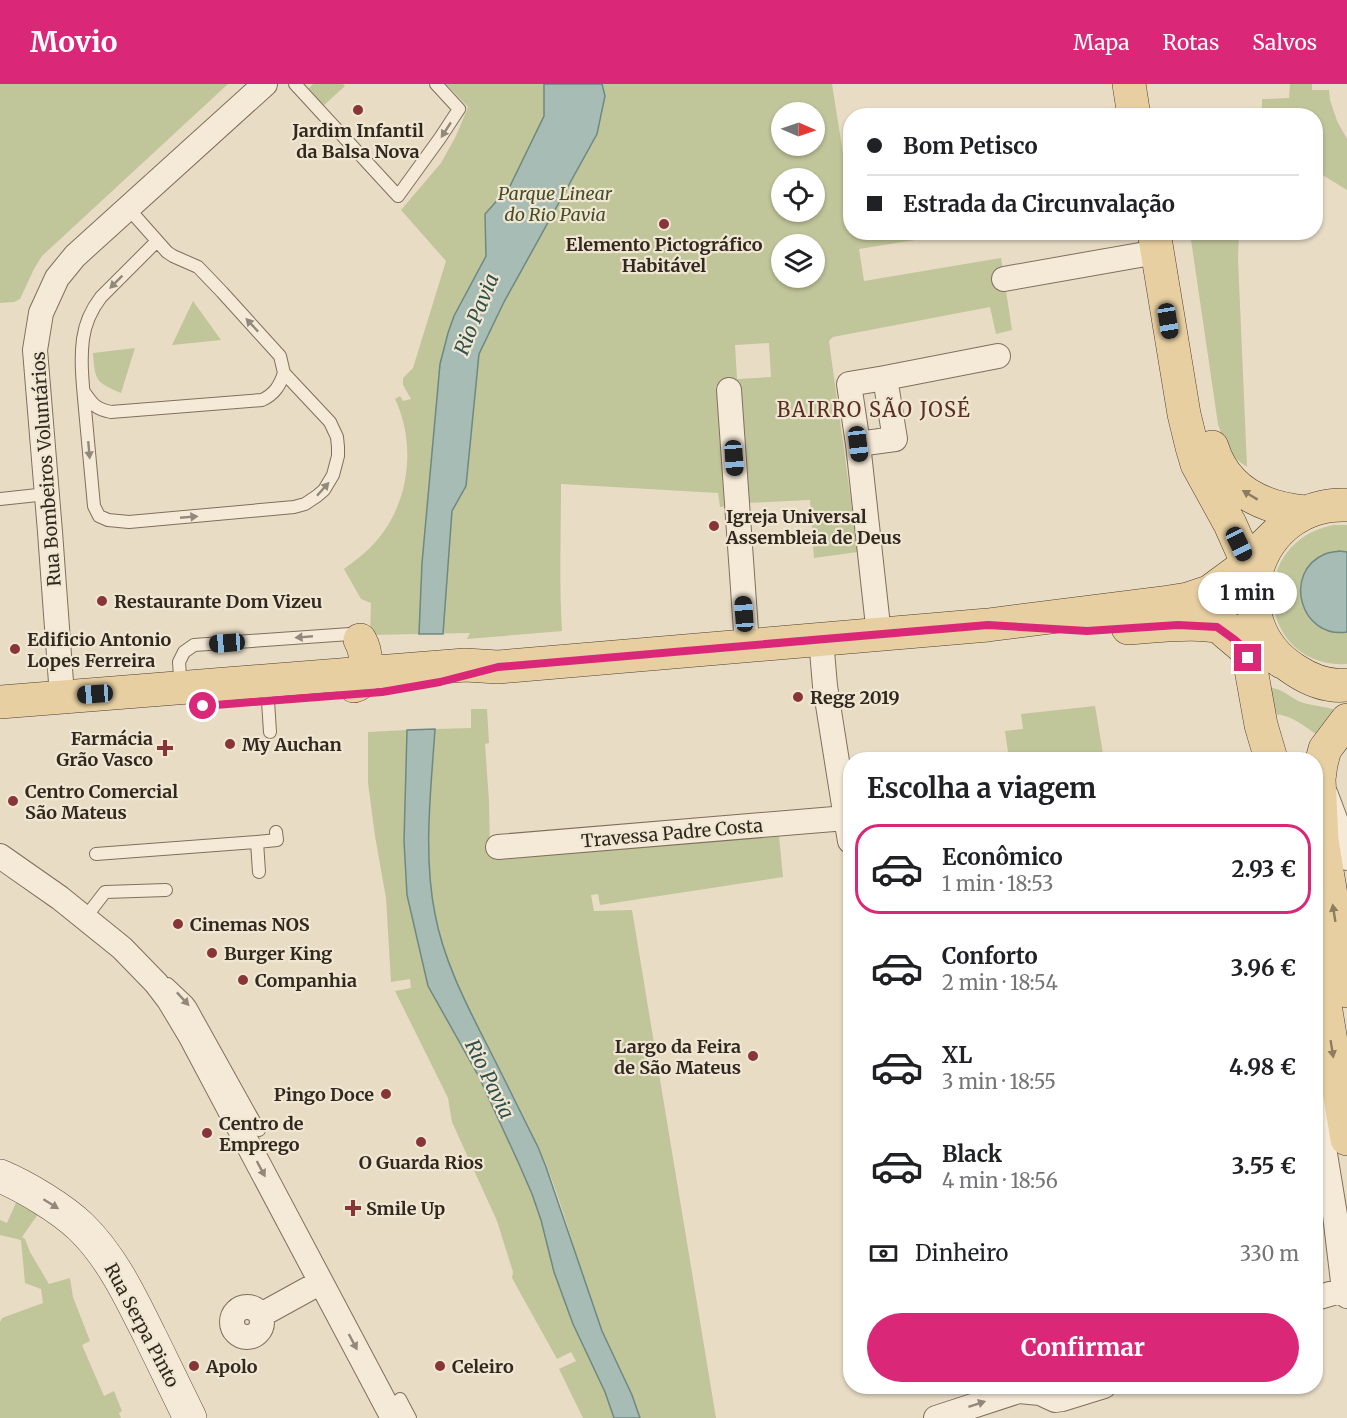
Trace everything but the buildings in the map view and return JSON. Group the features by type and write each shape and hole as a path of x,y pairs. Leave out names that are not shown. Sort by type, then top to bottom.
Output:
{"main road":[{"path":"1129,84 1133,108"},
{"path":"1148,84 1152,108"},
{"path":"1162,240 1184,414 1219,546 1219,562 1216,569 1202,590 1188,599"},
{"path":"1162,240 1216,458 1234,485 1251,496 1278,508 1322,511"},
{"path":"1197,464 1230,524 1250,570 1253,608 1268,649"},
{"path":"0,702 175,688 369,679 440,682 465,670 988,625 1108,611 1188,599 1209,592 1239,570 1250,570 1322,511"},
{"path":"988,625 1087,631 1191,624 1217,627 1232,630 1268,649 1308,679 1338,686 1347,684"},
{"path":"1217,627 1244,648 1269,752"},
{"path":"360,640 365,651 369,679"},
{"path":"1259,713 1257,664 1268,649"},
{"path":"0,722 276,711 318,689 357,686 363,680 369,679"},
{"path":"0,712 54,708 62,696"},
{"path":"1323,756 1325,749 1347,720"},
{"path":"1323,773 1334,755 1347,741"},
{"path":"1323,847 1347,991"},
{"path":"1323,993 1347,1139"}],"street":[{"name":"Rua Bombeiros Voluntários","path":"62,696 34,350 41,314 57,278 75,256 265,84"},
{"path":"1004,279 1158,240"},
{"path":"879,635 858,444 849,384 998,356"},
{"path":"858,444 895,439 885,378"},
{"path":"729,390 747,645"},
{"path":"821,639 825,687 843,799"},
{"path":"1259,713 1263,752"},
{"path":"1323,789 1341,835 1347,858"},
{"name":"Travessa Padre Costa","path":"498,847 843,830"},
{"path":"0,856 46,888 122,948 156,983 179,1016 321,1282 397,1409"},
{"path":"1323,1143 1346,1291 1323,1296"},
{"name":"Rua Serpa Pinto","path":"0,1176 56,1207 82,1228 111,1264 132,1299 190,1418"},
{"path":"1329,1180 1347,1248"},
{"path":"261,1315 321,1282"},
{"path":"936,1418 1009,1394"},
{"path":"1042,1394 1055,1400 1080,1394"}],"lane":[{"path":"295,84 398,196 459,109 436,84"},
{"path":"128,208 173,256 198,267 280,356 284,372 330,422 337,437 338,456 335,468 330,481 317,496 305,504 270,510 129,522 113,522 99,516 94,506 84,392 83,339 93,307 157,241"},
{"path":"84,392 100,410 111,412 262,400 278,388 284,372"},
{"path":"0,499 47,494"},
{"path":"175,688 180,676 179,662 184,652 194,645 350,634 360,640"},
{"path":"96,854 277,840 276,832"},
{"path":"257,842 259,872"},
{"path":"85,918 105,892 166,890"},
{"path":"122,948 165,981 187,1002 259,1130"},
{"path":"397,1409 410,1418"}],"green space":[{"path":"0,84 228,84 42,256 20,299 0,303"},
{"path":"313,84 343,84 345,86 322,107 307,90"},
{"name":"Parque Linear do Rio Pavia","path":"446,84 832,84 843,154 843,240 915,240 859,249 864,281 1001,258 1012,330 996,334 990,307 833,337 829,341 858,552 814,558 810,500 747,503 739,383 722,383 728,506 720,507 718,493 561,484 562,631 467,639 470,633 370,635 371,603 361,599 344,569 378,539 389,524 403,490 407,453 406,434 395,399 400,396 403,401 411,399 403,385 403,378 413,368 446,261 401,210 441,163 468,107","holes":["769,343 771,377 737,379 735,345"]},
{"path":"1290,84 1312,84 1312,90 1329,90 1337,121 1347,139 1347,190 1323,175 1323,108 1262,108 1262,99 1289,98"},
{"path":"1191,240 1239,240 1247,467 1228,449 1218,424"},
{"path":"193,301 221,340 172,345"},
{"path":"135,348 121,393 101,383 96,375 93,353"},
{"path":"1333,525 1347,525 1347,664 1317,660 1295,647 1280,627 1273,604 1275,579 1285,555 1304,537"},
{"path":"1272,688 1298,701 1336,710 1317,735 1290,718 1272,714 1270,691"},
{"path":"1095,706 1103,752 1008,752 1005,731 1023,729 1021,714"},
{"path":"471,709 487,709 489,743 485,744 490,851 493,851 494,859 779,836 783,877 600,905 598,894 591,895 594,911 632,910 716,1418 640,1418 601,1331 548,1168 470,1011 446,954 435,914 429,868 429,822 435,729 471,728"},
{"path":"407,730 404,841 407,895 428,986 479,1077 532,1194 554,1272 573,1324 605,1392 614,1418 583,1418 559,1369 576,1361 571,1352 557,1359 512,1278 513,1272 497,1221 452,1122 448,1098 395,991 411,988 410,979 391,982 386,898 368,783 368,732"},
{"path":"19,1196 41,1210 22,1237 49,1284 70,1278 73,1297 90,1341 82,1345 104,1396 114,1391 122,1411 119,1413 121,1418 0,1418 0,1322 2,1318 43,1303 41,1289 25,1283 21,1240 0,1235 0,1220 7,1223"}],"water":[{"name":"Rio Pavia","path":"544,84 602,84 605,96 597,134 504,302 479,354 466,486 452,511 443,634 419,634 422,563 440,364 454,316 486,256 485,214 510,186 544,116"},
{"path":"1347,552 1347,632 1331,631 1318,625 1308,615 1302,602 1301,588 1304,575 1312,563 1325,554"},
{"name":"Rio Pavia","path":"435,729 429,822 429,868 435,914 443,947 470,1011 538,1147 602,1331 632,1395 640,1418 614,1418 605,1392 573,1324 554,1272 532,1194 479,1077 428,986 407,895 404,841 407,730"}],"place":[{"name":"Jardim Infantil da Balsa Nova","path":"358,110"},
{"name":"Elemento Pictográfico Habitável","path":"664,224"},
{"name":"Igreja Universal Assembleia de Deus","path":"714,526"},
{"name":"Restaurante Dom Vizeu","path":"102,601"},
{"name":"Edificio Antonio Lopes Ferreira","path":"15,649"},
{"name":"Regg 2019","path":"798,697"},
{"name":"My Auchan","path":"230,744"},
{"name":"Farmácia Grão Vasco","path":"165,748"},
{"name":"Centro Comercial São Mateus","path":"13,801"},
{"name":"Cinemas NOS","path":"178,924"},
{"name":"Burger King","path":"212,953"},
{"name":"Companhia","path":"243,980"},
{"name":"Largo da Feira de São Mateus","path":"753,1056"},
{"name":"Pingo Doce","path":"386,1094"},
{"name":"Centro de Emprego","path":"207,1133"},
{"name":"O Guarda Rios","path":"421,1142"},
{"name":"Smile Up","path":"353,1208"},
{"name":"Apolo","path":"194,1366"},
{"name":"Celeiro","path":"440,1366"}],"district":[{"name":"BAIRRO SÃO JOSÉ","path":"874,409"}],"route":[{"path":"203,706 382,692 440,682 498,667 988,625 1087,631 1191,624 1217,627 1244,648 1248,658"}]}
